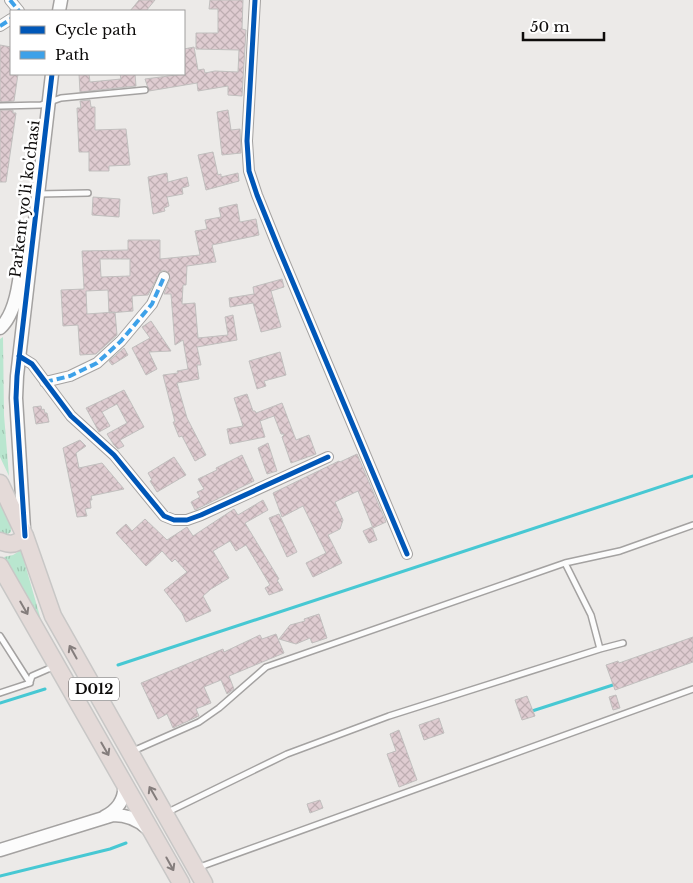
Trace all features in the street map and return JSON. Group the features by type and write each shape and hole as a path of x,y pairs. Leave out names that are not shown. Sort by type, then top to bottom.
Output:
{"highway":[{"name":"D012","path":"0,483 25,536 53,616 200,876"},
{"path":"0,541 12,544 20,541 25,536"},
{"name":"D012","path":"0,566 181,883"}],"street":[{"path":"10,0 18,10"},
{"path":"255,0 247,141 249,171 257,196 407,554"},
{"name":"Parkent yo'li ko'chasi","path":"25,536 16,398 19,356 38,194 45,104 45,75"},
{"name":"Parkent yo'li ko'chasi","path":"0,328 12,310 22,259 45,104 52,75"},
{"path":"45,382 70,376 103,358 121,341 152,304 164,277"},
{"path":"19,356 32,364 71,416 114,455 155,507 164,516 174,520 187,520 201,515 328,457"},
{"path":"104,817 119,805 123,796 124,782"},
{"path":"0,850 104,817 121,815 140,822 160,846"}],"lane":[{"path":"0,106 45,104 61,98 145,90"},
{"path":"38,194 88,193"},
{"path":"130,752 199,722 219,708 266,668 565,562 620,551 693,525"},
{"path":"565,562 591,615 600,649"},
{"path":"0,636 30,683"},
{"path":"165,813 315,743 389,716 623,643"},
{"path":"30,683 32,676 57,665"},
{"path":"2,690 30,683"},
{"path":"200,876 693,689"}],"green space":[{"path":"3,337 4,415 9,476 0,457 0,339"},
{"path":"0,504 11,527 11,532 6,535 0,534"},
{"path":"21,550 41,620 4,557 13,555"}],"building":[{"path":"139,0 155,0 147,10 131,10"},
{"path":"210,0 243,0 242,29 246,30 242,96 228,95 228,86 198,91 197,83 149,91 145,79 185,75 185,49 194,47 198,70 204,69 205,73 215,71 238,72 239,50 196,49 196,33 218,33 218,9 209,9"},
{"path":"0,45 10,47 10,75 18,75 14,101 0,102"},
{"path":"79,75 89,75 90,82 121,79 120,75 135,75 136,86 80,92"},
{"path":"90,100 91,107 95,107 95,130 126,129 130,165 109,166 109,171 89,171 89,152 79,152 77,108 81,108 80,101"},
{"path":"0,110 13,110 13,113 16,113 6,182 0,182"},
{"path":"228,110 231,130 240,129 241,153 222,155 217,112"},
{"path":"213,152 218,175 221,174 221,177 238,173 239,181 206,190 198,155"},
{"path":"167,173 168,182 187,177 189,186 182,188 183,194 167,197 169,206 164,208 165,211 153,214 148,177"},
{"path":"93,197 120,199 119,217 92,215"},
{"path":"237,204 240,222 256,219 259,235 212,245 216,262 187,266 182,304 195,303 198,338 228,335 225,317 233,315 237,340 197,347 201,365 197,365 199,379 177,383 187,418 206,455 195,461 182,436 179,437 173,422 175,422 163,375 178,373 177,371 188,369 183,340 175,345 171,294 164,294 170,279 169,273 164,270 160,272 148,295 132,296 133,311 115,312 117,335 96,354 80,355 78,325 63,326 61,290 84,289 82,251 128,250 128,240 160,240 160,259 200,255 195,231 207,229 205,220 221,217 219,208","holes":["100,259 130,259 130,276 101,277","108,290 109,312 87,314 86,291"]},
{"path":"282,279 284,287 271,291 281,327 261,332 253,303 230,307 229,298 254,294 253,287"},
{"path":"151,321 171,351 149,352 157,369 146,375 132,348 150,338 142,327"},
{"path":"124,348 128,355 112,365 109,361"},
{"path":"280,352 286,375 264,381 266,386 257,389 249,361"},
{"path":"124,390 144,427 120,440 124,446 118,449 107,434 127,423 117,404 102,412 110,426 99,432 86,408"},
{"path":"247,394 253,411 256,413 282,403 296,440 309,435 316,454 291,463 282,437 284,434 281,434 274,416 260,421 265,437 230,444 227,429 243,426 234,398"},
{"path":"41,406 42,410 44,409 45,413 47,413 49,422 36,424 33,407"},
{"path":"80,440 86,446 76,453 79,468 102,463 124,489 91,496 91,508 85,509 87,516 77,517 63,448"},
{"path":"268,443 277,471 267,474 258,448"},
{"path":"357,454 386,522 373,528 358,491 335,502 343,520 340,529 328,535 342,563 313,577 306,563 326,553 303,506 282,517 273,493"},
{"path":"242,455 254,481 195,510 191,502 200,497 197,492 204,489 198,479"},
{"path":"174,457 186,475 157,492 150,481 152,480 148,473"},
{"path":"263,500 268,510 245,523 279,579 277,580 283,590 269,595 265,588 270,585 246,545 236,551 230,541 213,551 229,578 203,596 211,611 186,622 182,613 164,590 187,572 175,559 172,562 162,551 146,566 116,533 126,524 132,531 145,519 167,540 187,527 193,536 234,509 238,515"},
{"path":"279,514 297,552 287,557 269,518"},
{"path":"372,527 377,540 369,543 363,531"},
{"path":"319,614 327,638 312,643 310,638 296,644 279,639 290,625 305,621 304,619"},
{"path":"276,634 284,653 229,676 234,689 227,694 221,680 204,687 211,703 196,709 199,716 173,728 167,714 158,719 141,683 223,649 224,652 260,635 262,639"},
{"path":"693,637 693,662 615,690 606,665 618,661 619,663"},
{"path":"616,695 620,708 613,710 609,697"},
{"path":"527,696 535,716 522,720 515,700"},
{"path":"439,718 444,733 424,740 419,725"},
{"path":"399,730 417,780 399,787 387,754 396,751 390,734"},
{"path":"320,800 323,808 310,813 307,804"}],"waterway":[{"path":"118,665 693,476"},
{"path":"529,712 616,684"},
{"path":"0,703 45,689"},
{"path":"0,876 110,849 126,843"}],"marked path":[{"path":"10,0 18,10"},
{"path":"0,26 10,20"},
{"path":"45,382 70,376 97,363 121,341 152,304 164,277"}],"cycle path":[{"path":"255,0 247,141 249,171 278,247 407,554"},
{"path":"25,536 16,398 17,376 52,75"},
{"path":"19,356 32,364 71,416 114,455 164,516 174,520 187,520 201,515 328,457"}]}
